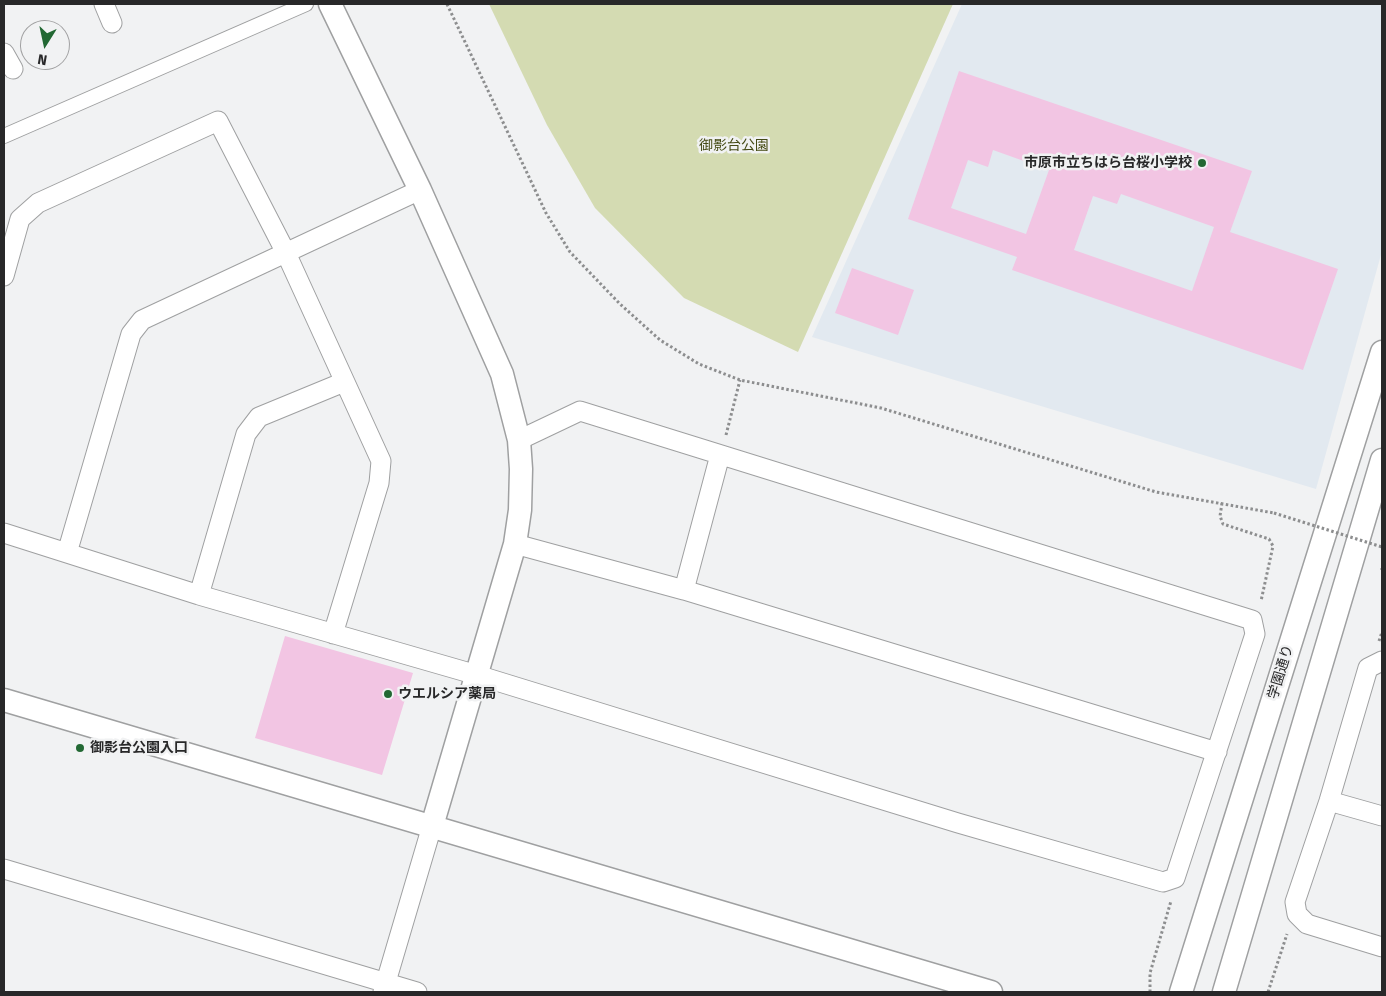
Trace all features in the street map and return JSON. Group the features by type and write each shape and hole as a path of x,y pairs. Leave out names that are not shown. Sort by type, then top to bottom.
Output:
{"street":[{"path":"104,4 112,23"},
{"path":"4,136 306,4"},
{"path":"330,4 420,190 502,374 518,440 520,494 515,544 384,988"},
{"path":"4,276 20,219 38,203 218,121 286,253 381,461 379,483 333,634"},
{"path":"67,552 131,334 142,320 420,190"},
{"name":"学園通り","path":"1182,992 1382,352"},
{"path":"199,594 246,434 259,417 344,382"},
{"path":"4,533 199,594 477,675 967,826 1163,882 1175,878 1255,634 1252,620 580,411 518,440"},
{"path":"684,590 720,455"},
{"path":"1224,992 1382,460"},
{"path":"515,544 684,590 1217,752"},
{"path":"1382,661 1368,668 1295,902 1298,914 1307,924 1382,947"},
{"path":"4,700 991,992"},
{"path":"1328,801 1382,816"},
{"path":"4,869 384,988 417,992"}],"path":[{"path":"448,4 546,213 570,252 620,304 660,340 699,364 740,380 881,408 1156,492 1274,512 1382,546"},
{"path":"720,455 740,380"},
{"path":"1222,503 1220,516 1223,524 1269,539 1273,546 1259,606 1252,620"},
{"path":"1150,992 1150,972 1172,898 1168,880"},
{"path":"1268,992 1290,923 1298,914"}],"shaded area":[{"name":"市原市立ちはら台桜小学校","path":"962,4 1382,4 1382,251 1316,489 812,337"}],"green space":[{"name":"御影台公園","path":"489,4 953,4 798,352 684,298 595,208 547,125"}],"building":[{"path":"959,71 1252,171 1230,232 1338,269 1303,370 1012,270 1017,257 908,219","holes":["993,150 1049,170 1026,234 951,208 968,160 988,167","1121,194 1214,227 1192,291 1074,250 1093,196 1117,204"]},
{"path":"852,268 914,290 898,335 835,313"},
{"path":"285,636 413,673 382,775 255,738"}],"place":[{"name":"市原市立ちはら台桜小学校","path":"1202,163"},
{"name":"ウエルシア薬局","path":"388,694"},
{"name":"御影台公園入口","path":"80,748"}]}
